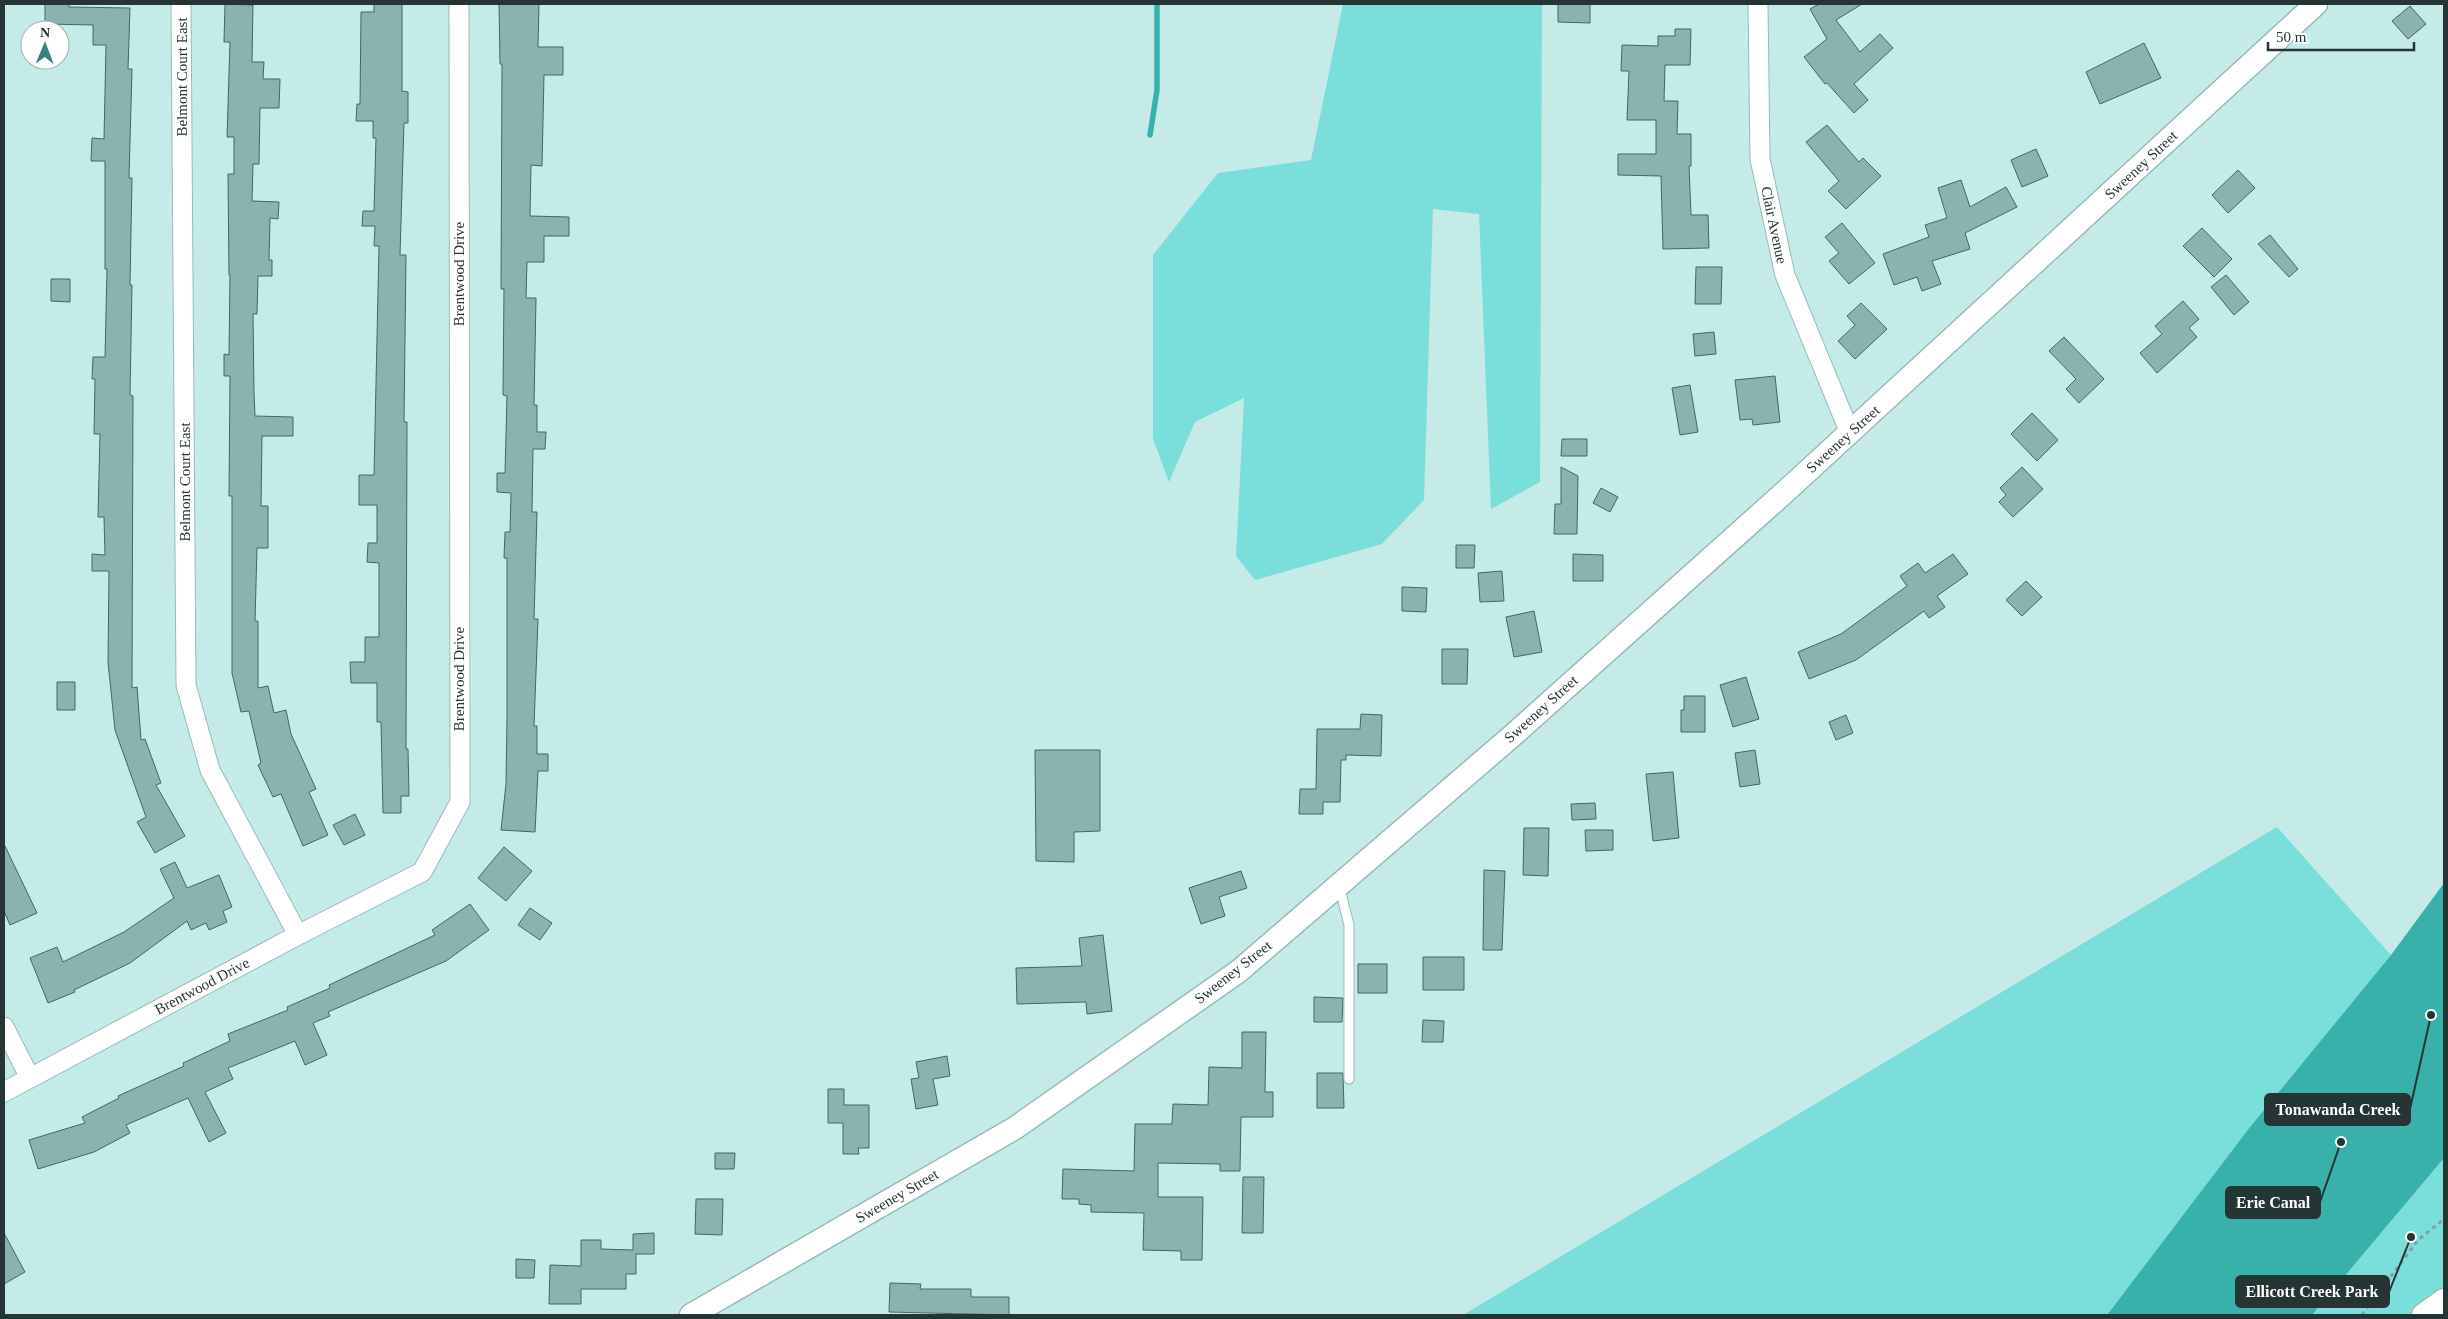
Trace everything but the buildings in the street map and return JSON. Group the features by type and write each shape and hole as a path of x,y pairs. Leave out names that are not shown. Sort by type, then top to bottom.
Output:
{"street":[{"name":"Belmont Court East","path":"182,4 186,685 210,770 298,935"},
{"name":"Brentwood Drive","path":"4,1092 298,935 422,872 460,802 459,4"},
{"name":"Clair Avenue","path":"1758,4 1760,159 1785,275 1850,433"},
{"name":"Sweeney Street","path":"691,1315 1015,1128 1239,971 1512,736 1850,433 2316,4"},
{"path":"4,1027 30,1078"},
{"path":"2424,1315 2444,1300"}],"lane":[{"path":"1339,885 1349,925 1349,1079"}],"path":[{"path":"2362,1315 2418,1240 2444,1219"}],"shaded area":[{"path":"1343,4 1542,4 1540,482 1491,509 1479,214 1433,209 1424,500 1382,544 1255,580 1236,556 1244,398 1195,422 1169,482 1153,439 1153,255 1218,173 1311,160"},
{"path":"2277,827 2391,955 2250,1127 2107,1315 1463,1315"},
{"path":"2444,883 2444,1158 2312,1315 2107,1315 2250,1127 2391,955"},
{"path":"2444,1158 2444,1315 2312,1315"}],"waterway":[{"path":"1150,135 1157,90 1157,4"}],"place":[{"name":"Tonawanda Creek","path":"2431,1015"},
{"name":"Erie Canal","path":"2341,1142"},
{"name":"Ellicott Creek Park","path":"2411,1237"}]}
